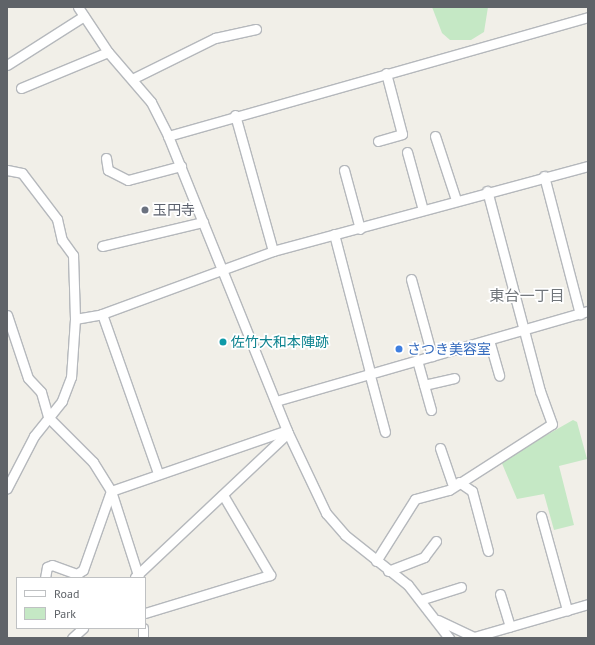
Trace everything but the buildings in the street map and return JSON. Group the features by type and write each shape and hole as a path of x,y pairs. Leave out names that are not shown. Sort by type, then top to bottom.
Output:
{"street":[{"path":"78,7 108,52 151,102 168,136 288,431 326,513 376,561 420,600 437,620 449,638"},
{"path":"7,65 84,16"},
{"path":"168,136 235,115 588,17"},
{"path":"132,79 216,38 256,29"},
{"path":"21,88 108,52"},
{"path":"378,142 402,134 386,73"},
{"path":"235,115 273,251"},
{"path":"435,136 456,200"},
{"path":"407,152 423,210"},
{"path":"106,158 108,170 128,180 181,166"},
{"path":"75,319 102,314 222,267 273,251 334,234 360,229 487,191 588,166"},
{"path":"7,170 22,173 57,219 62,240 73,255 75,319 71,377 62,400 48,417 7,488"},
{"path":"344,170 360,229"},
{"path":"276,401 370,372 524,331 584,313 544,176"},
{"path":"376,561 415,499 456,484 552,424 524,331 487,191"},
{"path":"102,246 203,222"},
{"path":"334,234 385,432"},
{"path":"411,279 432,356"},
{"path":"102,314 158,473"},
{"path":"7,315 10,342 28,378 41,392 48,417 93,462 111,491 137,577 288,431"},
{"path":"489,340 499,376"},
{"path":"417,360 431,410"},
{"path":"424,385 454,378"},
{"path":"45,577 47,567 52,565 77,574 83,570 111,491 158,473 288,431"},
{"path":"440,448 456,484 472,491 488,551"},
{"path":"146,613 270,575 223,495"},
{"path":"541,516 567,610"},
{"path":"388,571 424,557 436,541"},
{"path":"420,600 460,587"},
{"path":"500,594 510,626"},
{"path":"437,620 475,637 588,604"},
{"path":"72,638 81,629"}],"green space":[{"path":"432,7 488,7 484,32 471,40 450,40 442,33"},
{"path":"573,420 577,422 587,459 559,466 574,525 554,530 544,494 517,499 501,461"}],"place":[{"name":"玉円寺","path":"145,210"},
{"name":"佐竹大和本陣跡","path":"223,342"},
{"name":"さつき美容室","path":"399,349"}],"district":[{"name":"東台一丁目","path":"527,296"}]}
